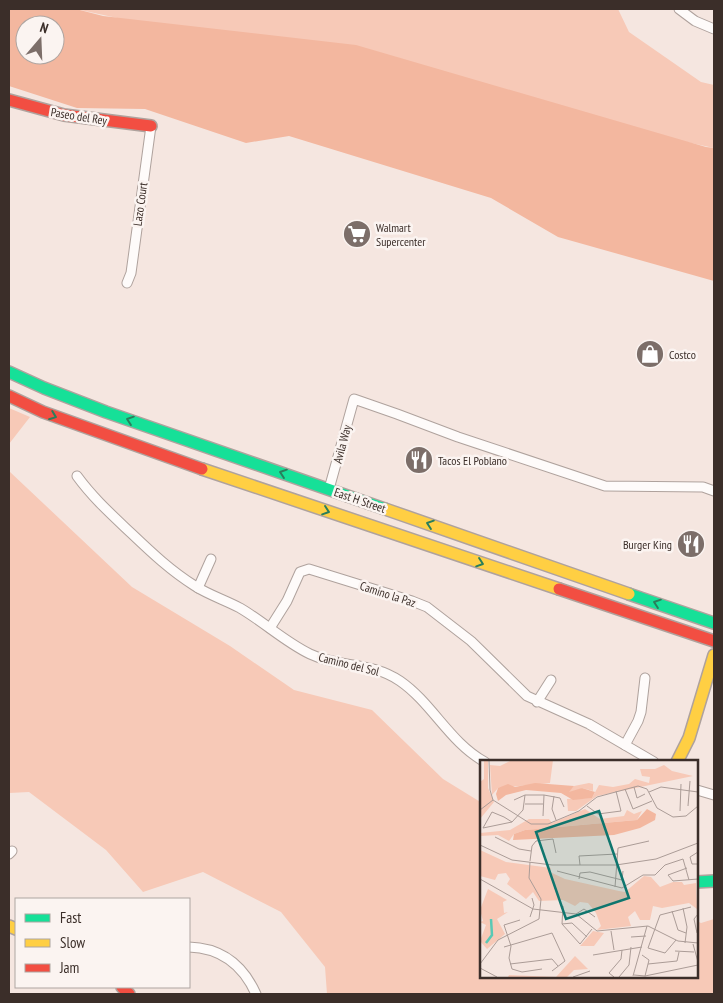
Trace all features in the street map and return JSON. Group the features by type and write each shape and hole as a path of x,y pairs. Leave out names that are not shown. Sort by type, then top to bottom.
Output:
{"main road":[{"name":"Paseo del Rey","path":"9,100 64,115 151,126"},
{"name":"East H Street","path":"9,372 106,412 714,623"},
{"name":"East H Street","path":"9,396 43,412 100,433 714,641"},
{"path":"280,495 283,491 295,492 314,499 320,498 330,489"},
{"path":"678,760 689,738 714,655"},
{"path":"698,882 714,881"}],"street":[{"path":"679,9 695,21 714,29"},
{"name":"Lazo Court","path":"127,282 131,273 151,126"},
{"name":"Avila Way","path":"330,489 354,399 458,437 605,486 698,487 714,491"},
{"name":"Camino del Sol","path":"77,476 89,494 165,565 198,588 240,608 308,654 335,662 368,667 400,681 412,691 468,751 481,760"},
{"path":"198,588 211,559"},
{"name":"Camino la Paz","path":"270,628 287,601 300,572 309,569 409,600 427,607 471,640 519,689 536,702 589,724 651,760"},
{"path":"625,744 642,712 645,678"},
{"path":"536,702 551,680"},
{"path":"698,790 714,795"},
{"path":"190,947 211,951 233,962 247,976 256,994"}],"shaded area":[{"path":"9,9 76,9 103,16 356,45 714,148 714,281 558,237 491,198 289,136 246,143 145,109 77,108 9,86"},
{"path":"76,9 618,9 629,32 701,82 714,85 714,148"},
{"path":"9,408 30,417 9,444"},
{"path":"9,471 132,587 230,646 294,690 372,710 443,779 480,802 480,978 698,978 698,922 701,923 714,919 714,994 327,994 325,967 281,912 203,872 143,892 106,850 29,792 9,793"}],"traffic: fast":[{"path":"9,372 106,412 385,509"},
{"path":"629,594 714,623"},
{"path":"698,882 714,881"}],"traffic: slow":[{"path":"202,469 559,589"},
{"path":"385,509 629,594"},
{"path":"678,760 689,738 714,655"},
{"path":"9,926 15,929"}],"traffic: jam":[{"path":"9,100 64,115 151,126"},
{"path":"9,396 43,412 202,469"},
{"path":"559,589 714,641"},
{"path":"123,988 129,994"}],"place":[{"name":"Walmart Supercenter","path":"357,234"},
{"name":"Costco","path":"650,354"},
{"name":"Tacos El Poblano","path":"419,460"},
{"name":"Burger King","path":"691,544"}]}
